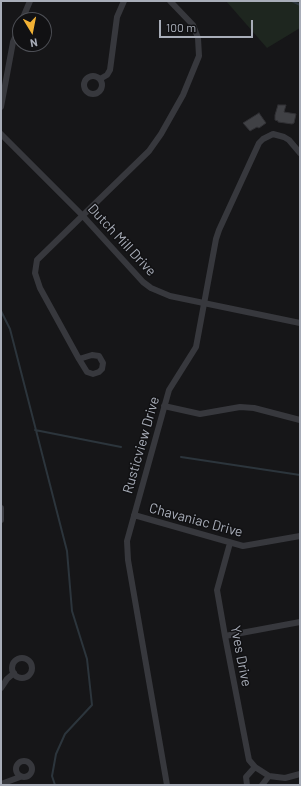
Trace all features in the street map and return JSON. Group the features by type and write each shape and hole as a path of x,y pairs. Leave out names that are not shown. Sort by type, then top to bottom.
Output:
{"street":[{"path":"25,12 30,1"},
{"path":"100,79 110,70 117,17 124,1"},
{"path":"79,359 40,288 35,273 35,266 37,260 149,151 183,95 199,56 199,46 196,30 193,25 170,1"},
{"path":"1,106 12,47"},
{"name":"Dutch Mill Drive","path":"1,134 8,139 82,215 143,282 151,288 170,296 300,323"},
{"name":"Rusticview Drive","path":"167,785 126,552 127,542 169,390 196,347 203,302 219,230 259,143 267,136 273,134 289,140 300,153"},
{"path":"164,406 200,414 240,407 254,408 300,420"},
{"path":"1,508 1,520"},
{"name":"Chavaniac Drive","path":"134,515 243,546 300,536"},
{"name":"Yves Drive","path":"230,543 217,590 249,760 257,769"},
{"path":"225,636 300,622"},
{"path":"1,688 7,679 14,673"},
{"path":"247,785 246,777 257,769 269,776 285,778 300,774"},
{"path":"262,785 269,776"},
{"path":"1,784 20,777"}],"shaded area":[{"path":"226,1 300,1 300,28 267,48"}],"building":[{"path":"278,105 286,105 284,112 296,114 294,123 278,122 275,120"},
{"path":"259,113 266,123 259,128 257,127 250,131 243,123"}],"waterway":[{"path":"292,1 300,5"},
{"path":"1,311 10,329 67,551 72,611 87,659 92,705 65,734 56,754 52,776 55,785"},
{"path":"35,430 121,447"},
{"path":"181,457 300,475"}]}
